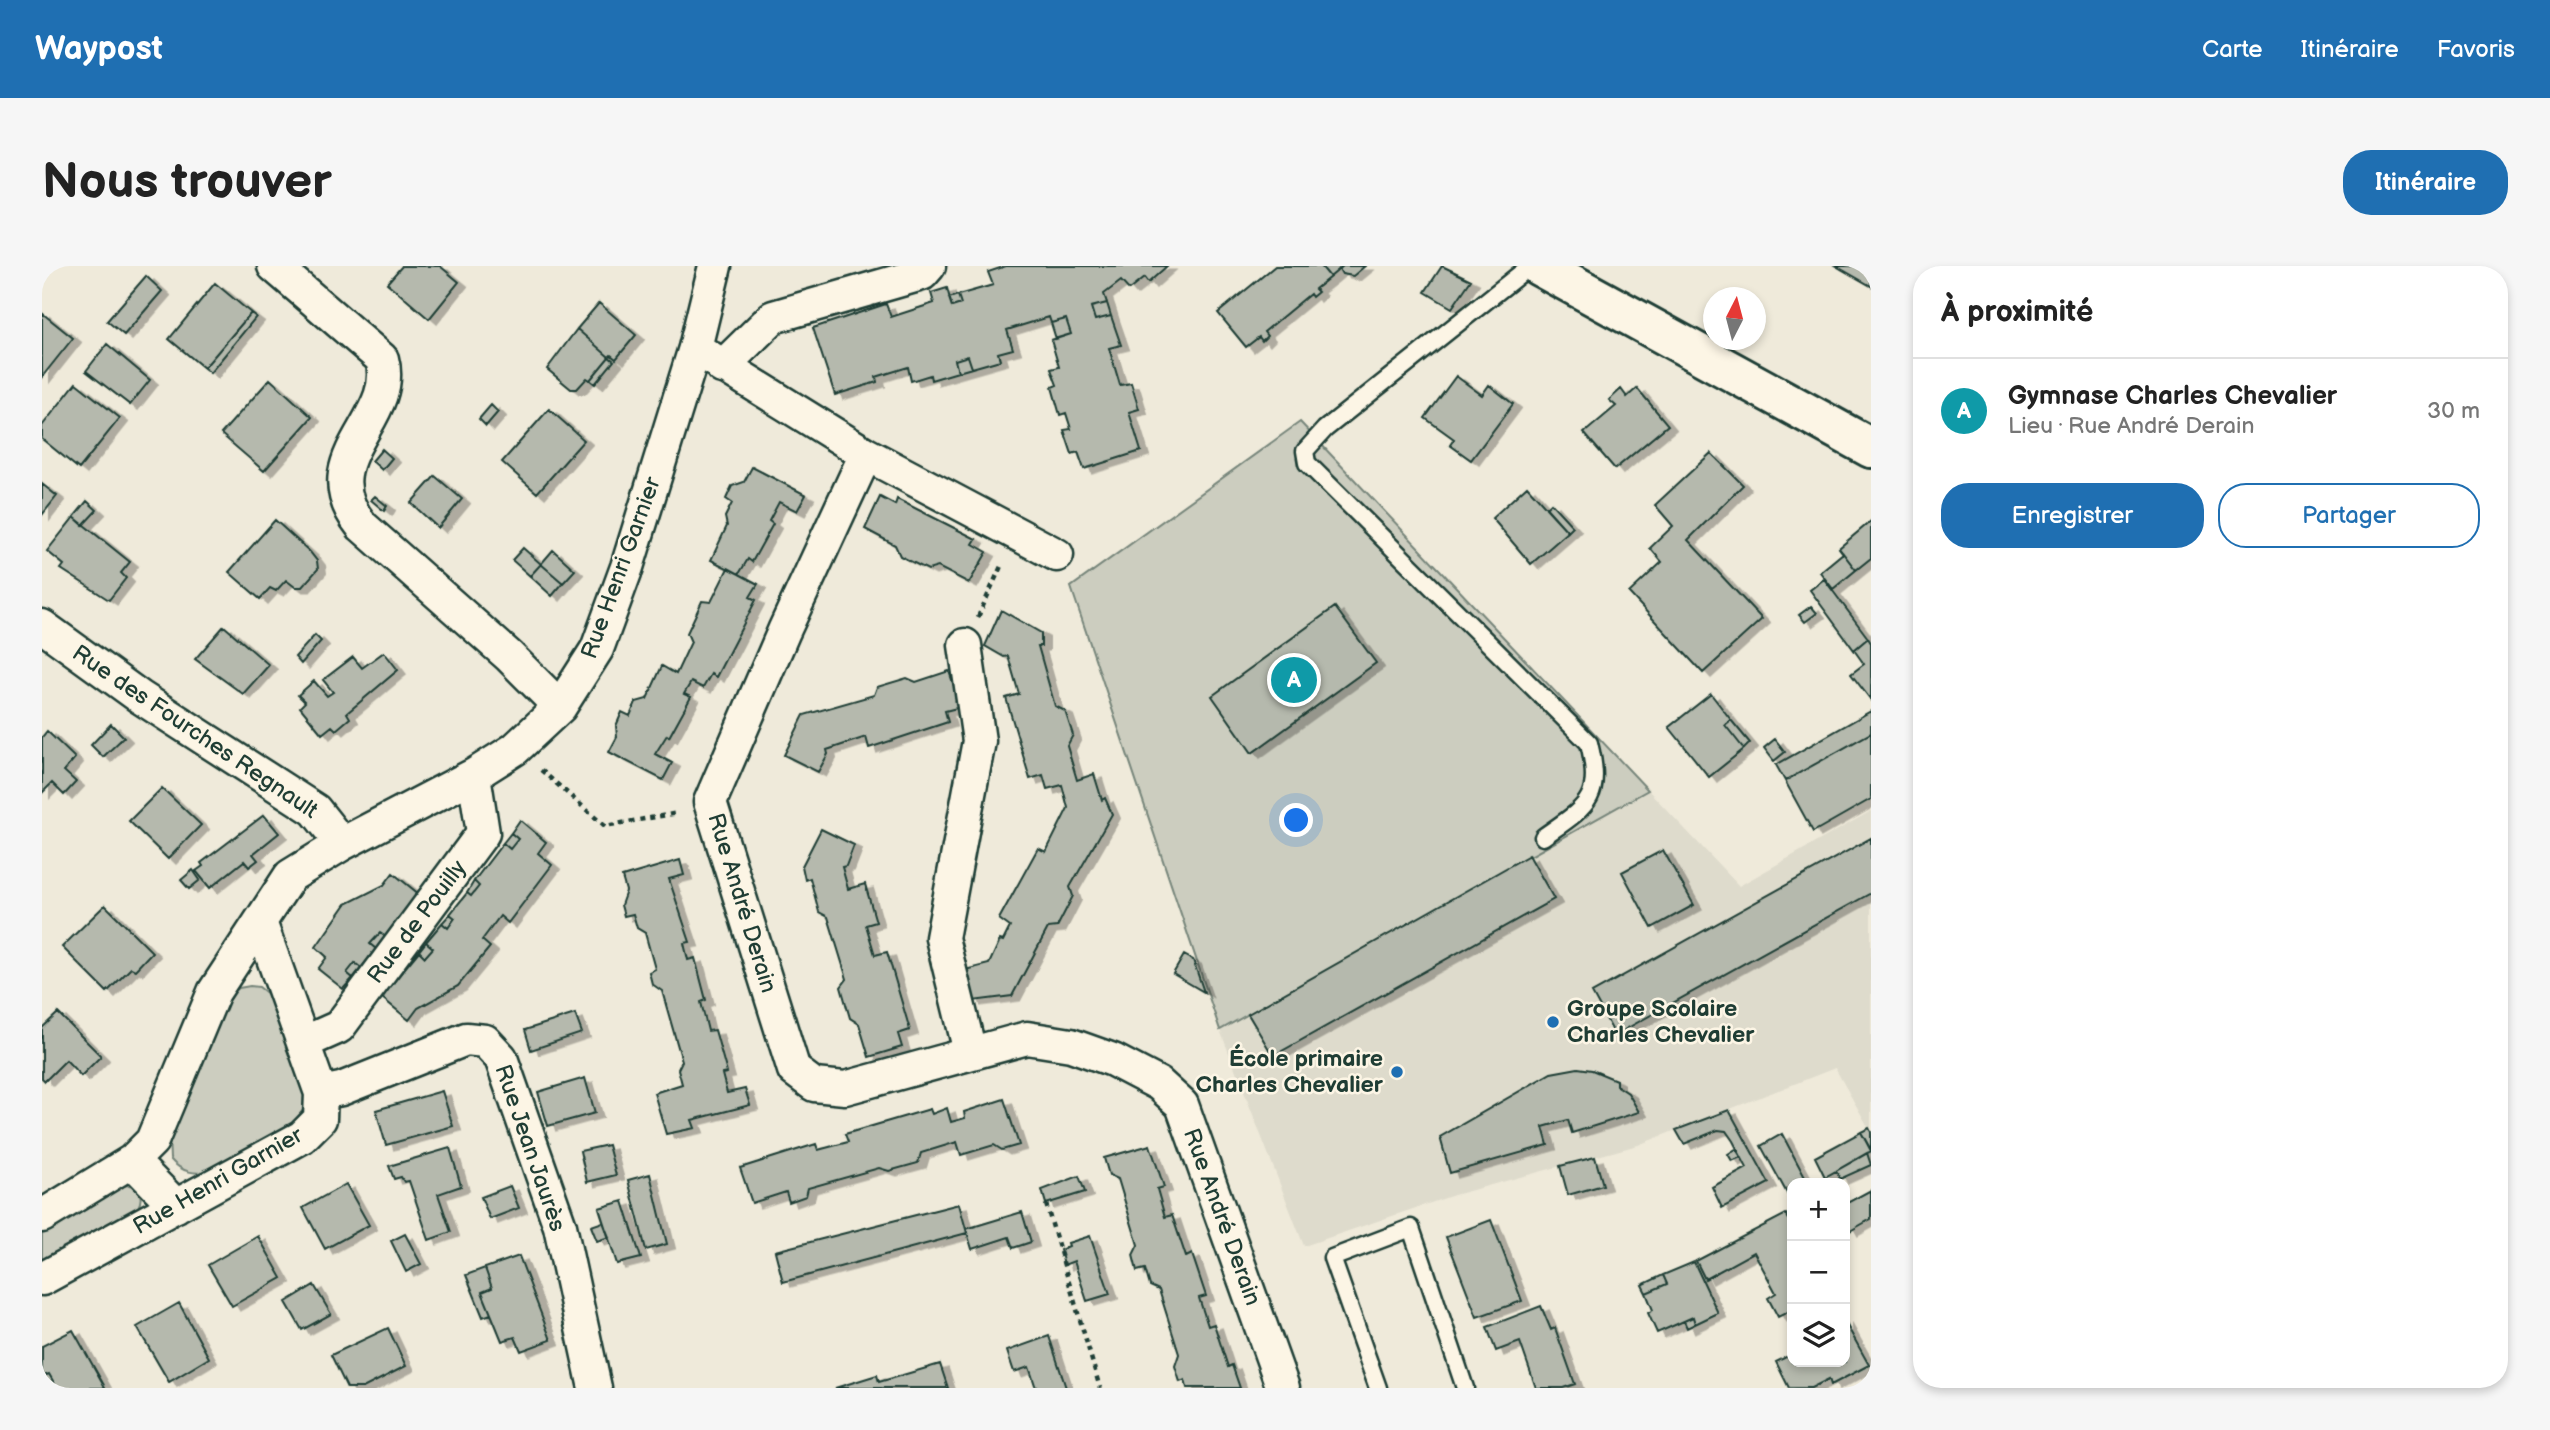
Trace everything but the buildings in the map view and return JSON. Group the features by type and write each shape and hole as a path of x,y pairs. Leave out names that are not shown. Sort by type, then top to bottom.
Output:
{"main road":[{"path":"1539,266 1871,449"}],"street":[{"path":"274,266 382,359 385,372 383,390 345,469 344,488 348,509 362,526 509,656 560,706"},
{"name":"Rue Henri Garnier","path":"42,1216 132,1161 152,1141 214,992 290,876 342,844 474,775 515,748 560,706 597,649 626,567 695,348 715,266"},
{"path":"722,367 774,317 922,274 929,266"},
{"path":"695,348 866,454 1057,555"},
{"name":"Rue André Derain","path":"866,454 784,631 710,802 794,1070 814,1086 845,1088 1027,1038 1072,1045 1113,1060 1159,1084 1182,1105 1283,1388"},
{"name":"Rue des Fourches Regnault","path":"42,626 140,697 315,810 342,844"},
{"path":"965,645 979,741 942,938 970,1052"},
{"name":"Rue de Pouilly","path":"303,1043 339,1027 483,833 474,775"},
{"path":"260,922 321,1093"},
{"name":"Rue Jean Jaurès","path":"321,1093 341,1089 467,1039 485,1041 501,1058 560,1226 595,1388"},
{"name":"Rue Henri Garnier","path":"42,1279 302,1137 320,1119 321,1093"},
{"path":"132,1161 176,1206"}],"lane":[{"path":"1530,266 1325,429 1305,451 1307,463 1590,743 1596,769 1594,786 1584,807 1543,836"},
{"path":"1378,1388 1332,1258 1411,1228 1465,1388"}],"path":[{"path":"965,645 1015,535"},
{"path":"535,765 605,827 684,813"},
{"path":"1046,1205 1100,1388"}],"shaded area":[{"path":"1300,422 1648,790 1220,1030 1071,587"},
{"name":"Groupe Scolaire Charles Chevalier","path":"1648,790 1739,886 1871,811 1871,1132 1835,1068 1638,1145 1454,1195 1304,1246 1220,1030"},
{"path":"259,987 273,998 306,1084 305,1107 294,1122 212,1170 189,1172 170,1159 169,1135 225,999 239,988"},
{"path":"132,1185 140,1195 138,1208 42,1264 42,1229 116,1186"}],"place":[{"name":"Gymnase Charles Chevalier","path":"1294,680"},
{"name":"Groupe Scolaire Charles Chevalier","path":"1553,1022"},
{"name":"École primaire Charles Chevalier","path":"1397,1072"}]}
